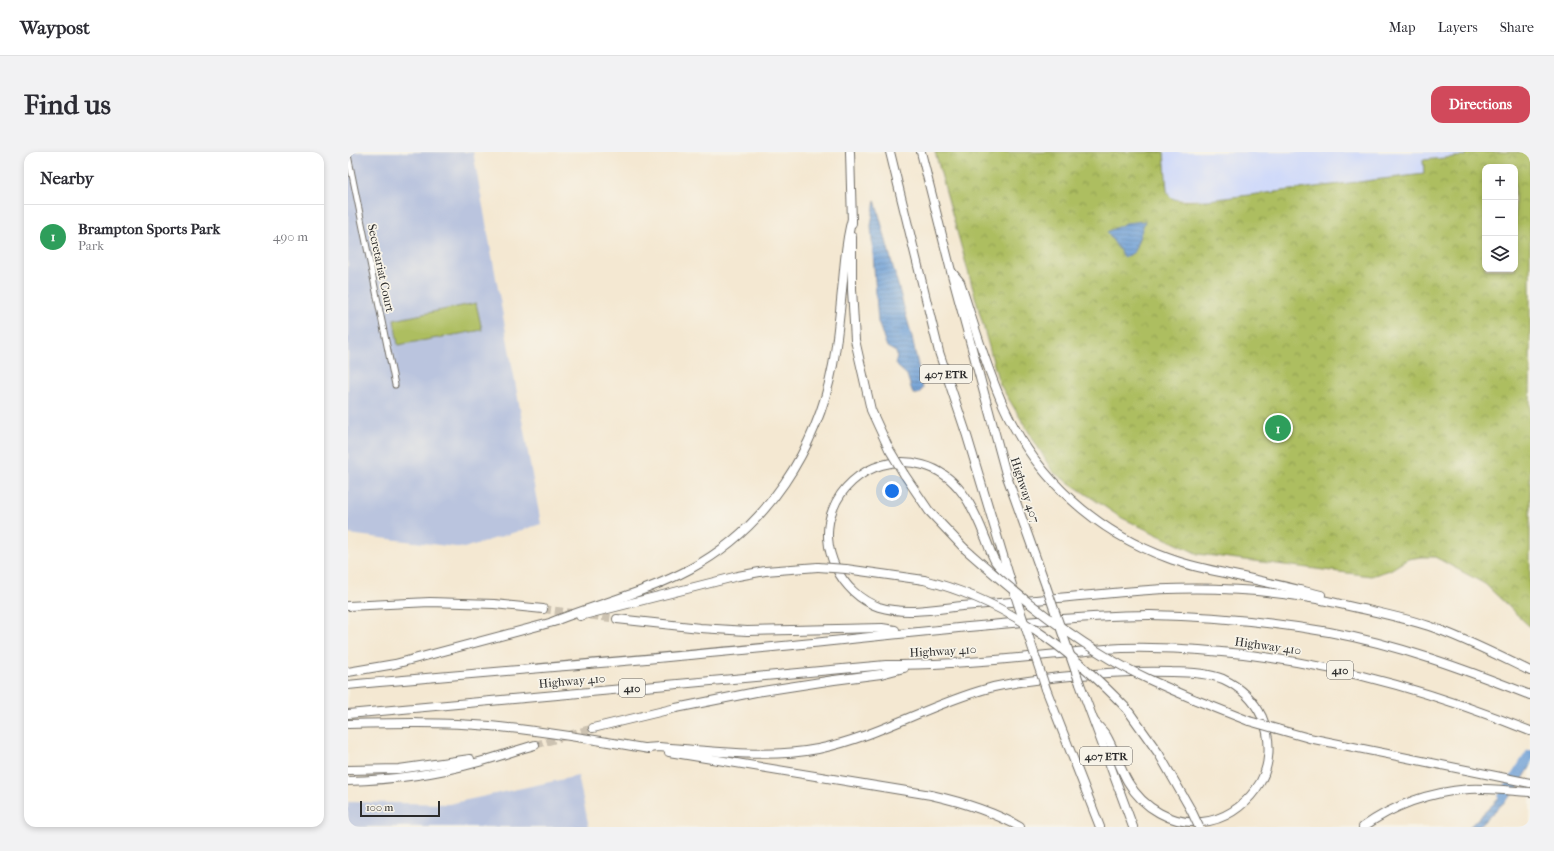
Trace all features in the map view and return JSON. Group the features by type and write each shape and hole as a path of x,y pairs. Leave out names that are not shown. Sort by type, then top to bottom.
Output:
{"highway":[{"path":"850,152 854,340 871,410 889,449 904,474 929,511 964,548 1031,605 1066,631 1101,654 1135,673 1196,700 1249,721 1316,739 1530,783"},
{"name":"407 ETR","path":"890,152 939,352 967,436 1009,576 1046,689 1100,827"},
{"name":"Highway 407","path":"921,152 951,271 1006,474 1080,684 1133,827"},
{"path":"552,622 666,580 700,563 740,534 779,491 806,446 820,415 827,389 839,321 847,233 852,219"},
{"path":"951,271 960,282 996,388 1016,432 1044,472 1072,501 1089,515 1132,542 1192,566 1385,611 1398,617"},
{"path":"1009,576 995,561 980,523 966,497 951,480 934,468 911,462 895,462 872,468 852,481 842,492 832,510 829,520 828,537 834,565 845,583 860,597 879,607 909,610 1176,589 1218,589 1261,592 1317,599 1398,617 1430,626 1530,670"},
{"path":"348,672 395,664 552,622 738,576 765,571 818,567 846,569 924,580 940,584 988,603 1036,629 1085,667 1127,709 1159,754 1191,810 1198,827"},
{"path":"348,606 430,602 494,604 543,609"},
{"path":"348,609 365,605"},
{"name":"Highway 410","path":"348,684 750,649 908,632 1086,617 1150,615 1205,617 1267,623 1329,632 1392,646 1453,665 1530,694"},
{"path":"617,619 700,628 739,630 882,628 908,632"},
{"name":"Highway 410","path":"348,714 886,665 917,666 1121,648 1171,648 1216,651 1328,667 1388,681 1444,699 1528,730"},
{"path":"593,728 676,708 741,695 880,674 917,666"},
{"path":"645,748 659,747 757,753 816,750 874,733 956,698 987,688 1025,681 1115,672 1159,671 1200,673 1222,679 1241,690 1249,697 1260,714 1268,735 1268,754 1262,780 1247,800 1232,812 1210,821 1191,823 1175,820 1152,809 1137,795 1128,783 1106,735 1094,721"},
{"path":"348,724 411,723 489,726 539,731 931,795 971,805 992,813 1020,827"},
{"path":"348,781 424,774 480,762 498,755 535,745"},
{"path":"348,770 399,769 498,755"},
{"path":"1363,827 1394,809 1418,799 1446,792 1468,789 1488,789 1530,792"}],"street":[{"name":"Secretariat Court","path":"348,156 395,384"}],"shaded area":[{"path":"348,152 473,152 541,524 464,548 348,534"},
{"path":"1164,152 1466,152 1467,156 1423,160 1424,174 1208,200 1173,199 1169,195 1167,190"},
{"path":"578,776 589,827 348,827 348,802 449,804"}],"green space":[{"path":"935,152 1164,152 1167,190 1170,196 1179,200 1208,200 1424,174 1423,160 1466,156 1466,152 1530,152 1530,627 1485,584 1435,557 1408,559 1390,570 1371,576 1198,554 1120,517 1053,472 999,383"},
{"path":"476,303 482,330 398,345 394,320"}],"water":[{"path":"875,200 912,337 923,389 918,394 913,394 907,375 895,364 897,356 896,352 887,347 878,322 871,226"},
{"path":"1145,221 1134,252 1125,258 1107,232 1126,223"},
{"path":"1530,750 1530,767 1516,791 1478,827 1469,827 1509,789 1523,760"}],"waterway":[{"path":"1503,797 1530,755"}],"tunnel":[{"path":"543,609 617,619"},
{"path":"535,745 593,728"}],"place":[{"name":"Brampton Sports Park","path":"1278,428"}]}
